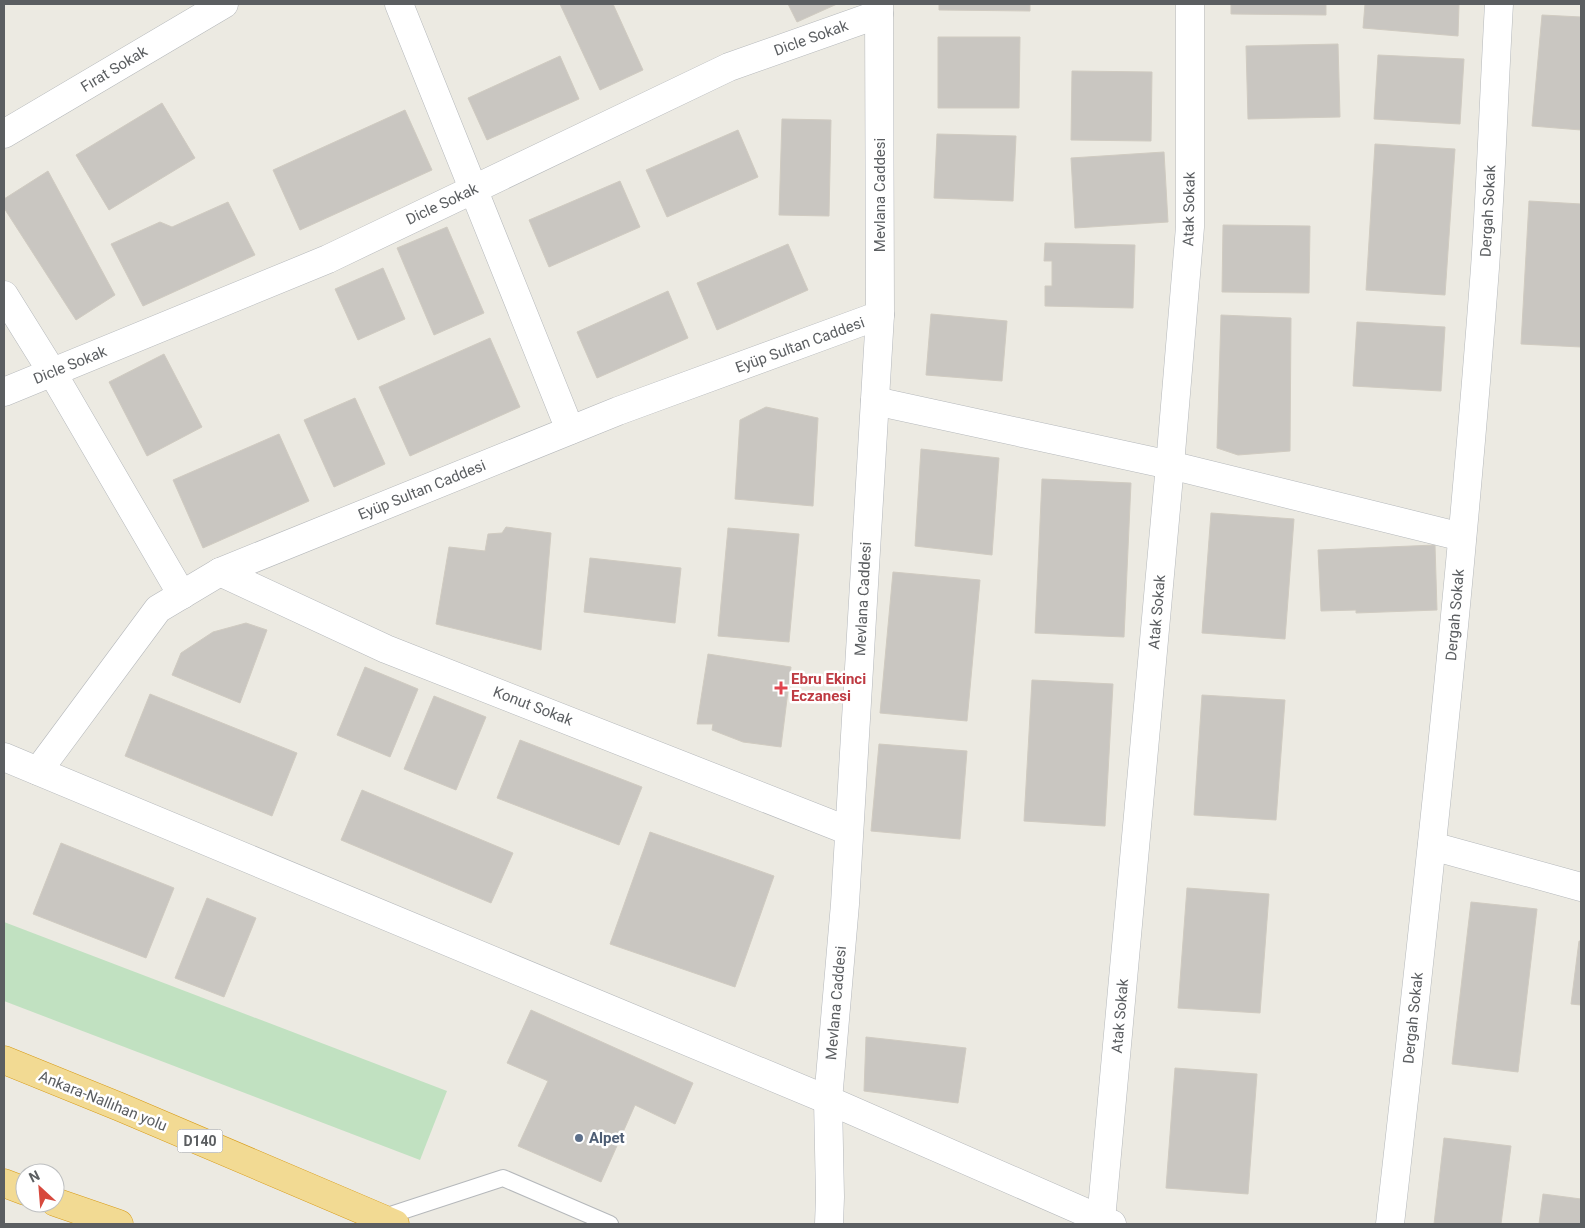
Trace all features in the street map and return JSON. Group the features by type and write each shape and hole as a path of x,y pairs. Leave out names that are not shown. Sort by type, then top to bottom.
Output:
{"highway":[{"name":"Ankara-Nallıhan yolu","path":"4,1060 120,1107 387,1221"},
{"path":"65,1205 118,1224"}],"street":[{"name":"Fırat Sokak","path":"4,134 224,4"},
{"path":"399,4 570,430"},
{"name":"Atak Sokak","path":"1107,1222 1190,227 1190,4"},
{"name":"Dergah Sokak","path":"1390,1224 1432,846 1462,537 1485,267 1498,4"},
{"name":"Dicle Sokak","path":"4,392 328,259 729,67 879,9"},
{"name":"Mevlana Caddesi","path":"829,1224 828,1100 845,904 880,316 879,9"},
{"path":"4,295 52,372 182,595"},
{"name":"Eyüp Sultan Caddesi","path":"38,771 158,609 220,572 570,430 880,316"},
{"path":"875,400 1170,466 1462,537"},
{"name":"Konut Sokak","path":"220,572 386,649 849,831"},
{"path":"4,756 828,1100 1107,1222"},
{"path":"1432,846 1581,886"}],"lane":[{"path":"387,1221 502,1178 610,1224"}],"green space":[{"path":"4,922 447,1091 420,1160 4,1001"}],"building":[{"path":"560,4 613,4 643,70 600,90"},
{"path":"788,4 837,4 797,22"},
{"path":"939,4 1030,4 1030,11 939,10"},
{"path":"1231,4 1326,4 1326,15 1231,14"},
{"path":"1365,4 1459,4 1458,36 1363,28"},
{"path":"1542,15 1581,17 1581,130 1532,126"},
{"path":"938,37 1020,37 1019,108 938,108"},
{"path":"1338,44 1340,117 1248,119 1246,46"},
{"path":"1378,55 1464,59 1460,124 1374,119"},
{"path":"560,56 579,99 487,140 468,98"},
{"path":"1072,71 1152,72 1151,141 1071,140"},
{"path":"162,103 195,158 109,210 76,155"},
{"path":"405,110 432,170 300,230 273,170"},
{"path":"782,119 831,120 829,216 779,215"},
{"path":"738,130 758,177 667,217 646,170"},
{"path":"937,134 1016,136 1013,201 934,198"},
{"path":"1375,144 1455,149 1445,295 1366,290"},
{"path":"1164,152 1168,222 1075,228 1071,158"},
{"path":"48,171 115,295 76,320 4,208 4,199"},
{"path":"620,181 640,227 549,267 529,220"},
{"path":"1529,201 1581,204 1581,347 1521,344"},
{"path":"228,202 255,255 143,306 111,244 160,222 172,227"},
{"path":"1223,225 1310,226 1309,293 1222,292"},
{"path":"447,227 484,313 434,335 397,248"},
{"path":"1045,243 1135,245 1133,308 1045,306 1045,286 1052,286 1052,261 1044,261"},
{"path":"788,244 808,290 717,330 697,283"},
{"path":"383,268 405,319 358,340 335,289"},
{"path":"668,291 688,338 597,378 577,332"},
{"path":"931,314 1007,321 1002,381 926,375"},
{"path":"1221,315 1291,318 1290,451 1238,455 1217,448"},
{"path":"1357,322 1445,327 1441,391 1353,386"},
{"path":"490,338 520,407 410,456 379,387"},
{"path":"164,354 202,427 147,456 109,382"},
{"path":"355,398 385,464 334,487 304,420"},
{"path":"766,407 818,418 813,506 735,499 740,420"},
{"path":"279,434 309,501 203,548 173,480"},
{"path":"921,449 999,458 992,555 915,546"},
{"path":"1042,479 1131,483 1124,637 1035,633"},
{"path":"1211,513 1294,519 1285,639 1202,633"},
{"path":"506,527 551,533 541,650 436,624 449,547 485,551 488,534 502,533"},
{"path":"728,528 799,534 789,642 718,636"},
{"path":"1435,545 1437,610 1356,613 1356,610 1321,611 1318,550"},
{"path":"590,558 681,568 675,623 584,612"},
{"path":"893,572 980,580 967,721 880,713"},
{"path":"246,623 267,630 240,703 172,675 181,653 213,632"},
{"path":"708,654 791,667 781,747 743,742 712,730 713,724 697,724"},
{"path":"365,667 418,689 390,757 337,735"},
{"path":"1032,680 1113,684 1105,826 1024,821"},
{"path":"150,694 297,753 272,816 125,756"},
{"path":"1202,695 1285,700 1276,820 1194,815"},
{"path":"434,696 486,717 456,790 404,769"},
{"path":"520,740 642,787 619,845 497,798"},
{"path":"879,744 967,751 960,839 871,831"},
{"path":"362,790 513,853 491,903 341,840"},
{"path":"650,832 774,876 735,987 610,944"},
{"path":"61,843 174,888 146,958 33,914"},
{"path":"1187,888 1269,894 1260,1013 1178,1008"},
{"path":"207,898 256,918 224,997 175,978"},
{"path":"1471,902 1537,909 1518,1072 1452,1064"},
{"path":"1579,941 1581,941 1581,1005 1571,1004"},
{"path":"531,1010 693,1083 675,1124 635,1105 601,1182 518,1146 548,1081 507,1063"},
{"path":"866,1037 966,1048 958,1103 864,1091"},
{"path":"1175,1068 1257,1074 1248,1194 1166,1188"},
{"path":"1444,1138 1511,1146 1501,1224 1434,1224"},
{"path":"1543,1194 1581,1199 1581,1224 1539,1224"}],"place":[{"name":"Ebru Ekinci Eczanesi","path":"781,688"},
{"name":"Alpet","path":"579,1138"}]}
